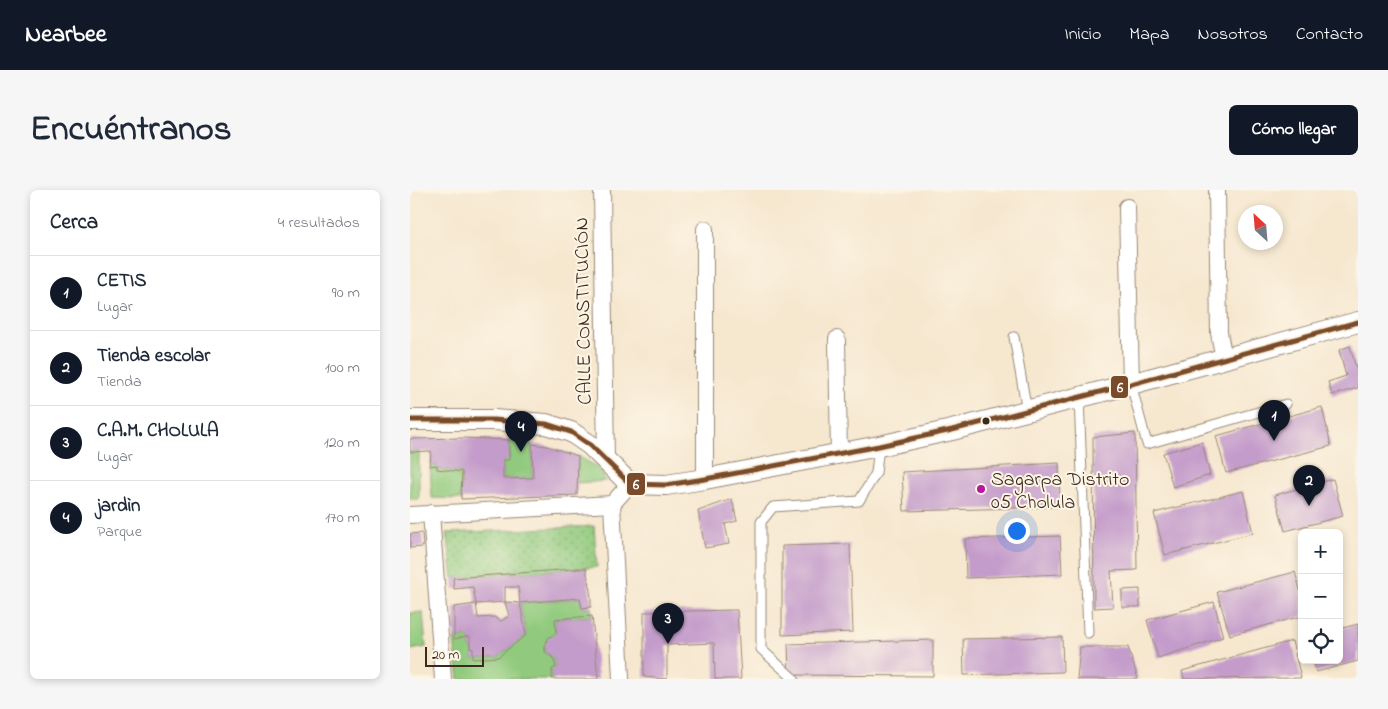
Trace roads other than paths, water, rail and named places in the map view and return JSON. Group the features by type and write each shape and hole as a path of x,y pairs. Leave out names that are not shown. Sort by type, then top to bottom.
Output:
{"street":[{"name":"CALLE CONSTITUCIÓN","path":"602,190 606,461"},
{"path":"1217,190 1219,333 1224,359"},
{"path":"1127,207 1131,384"},
{"path":"705,229 706,479"},
{"path":"410,420 494,420 546,424 571,432 590,445 630,484 666,485 839,455 952,430 1131,384 1358,322"},
{"path":"838,339 839,455"},
{"path":"410,515 612,504 630,484"},
{"path":"612,504 622,679"},
{"path":"431,514 443,679"}],"lane":[{"path":"1014,337 1027,411"},
{"path":"1131,384 1147,444 1286,404"},
{"path":"1080,396 1088,632"},
{"path":"794,679 761,649 761,522 773,507 859,501 876,473 879,446"}],"place":[{"name":"CETIS","path":"1274,441"},
{"name":"jardìn","path":"521,452"},
{"name":"Sagarpa Distrito 05 Cholula","path":"981,489"},
{"name":"Tienda escolar","path":"1309,506"},
{"name":"C.A.M. CHOLULA","path":"668,644"}]}
